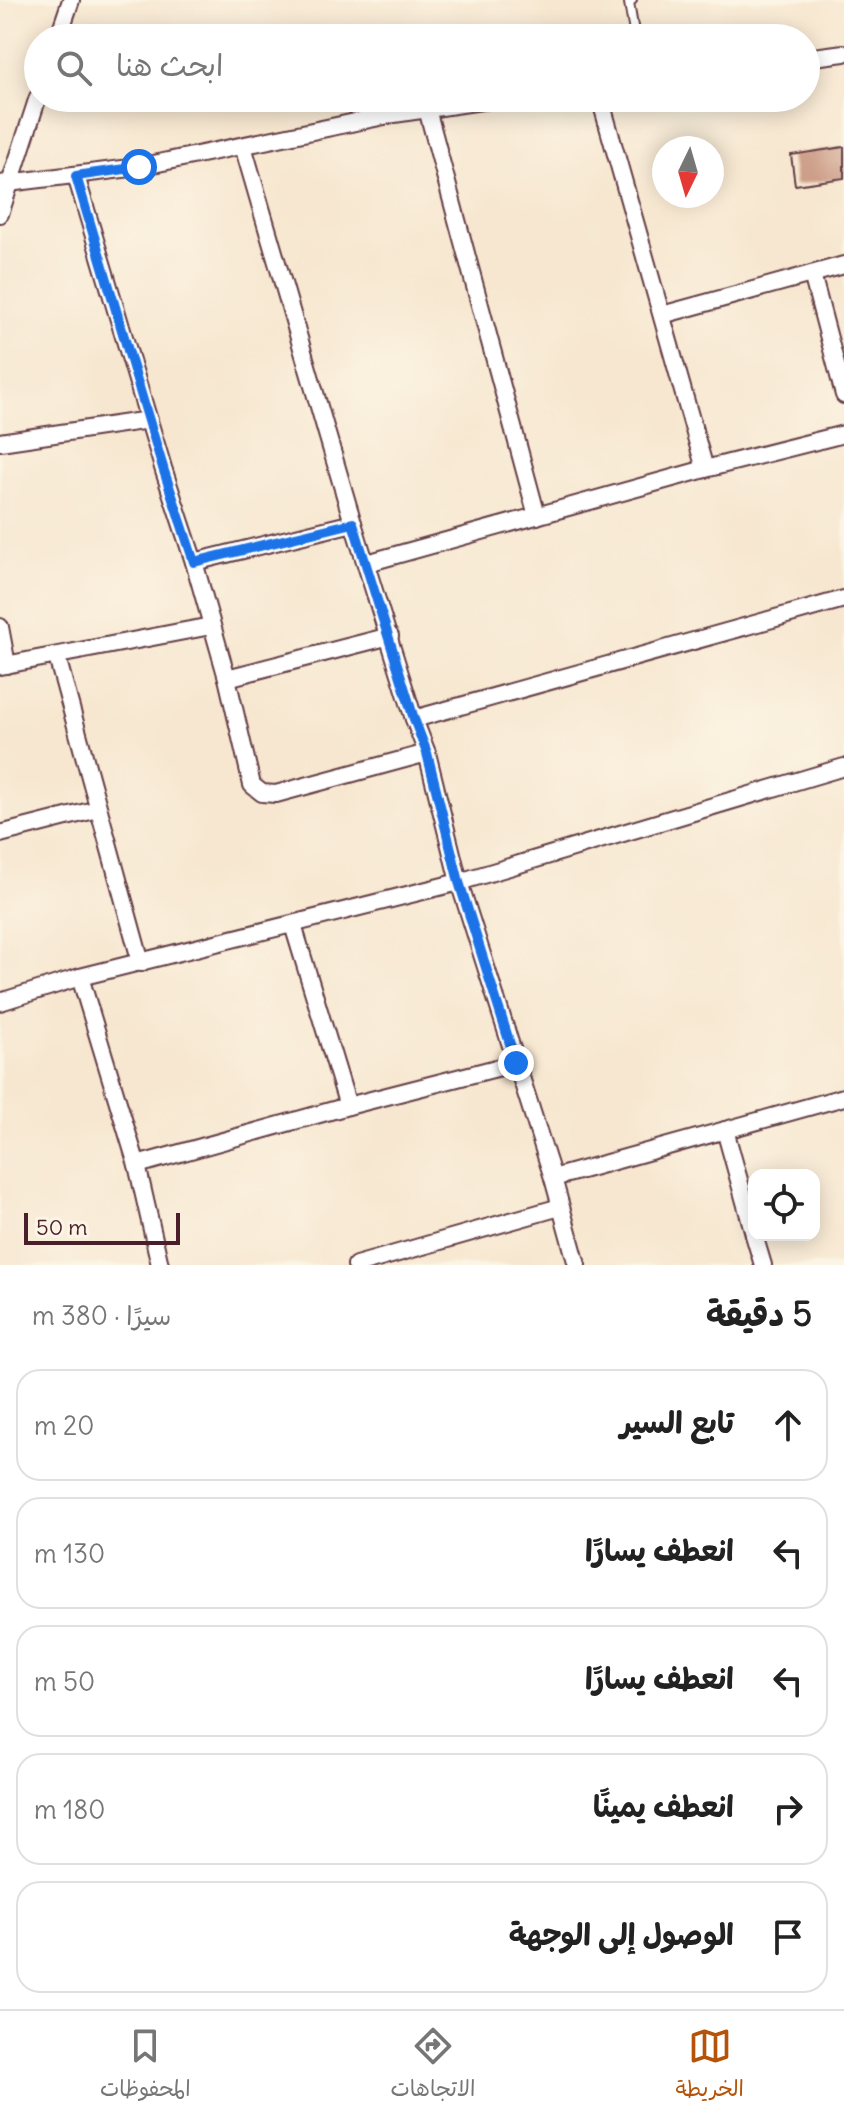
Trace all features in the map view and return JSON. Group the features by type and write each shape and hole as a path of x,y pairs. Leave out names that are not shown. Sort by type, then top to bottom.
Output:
{"street":[{"path":"63,24 71,0"},
{"path":"820,56 844,53"},
{"path":"0,214 4,184 32,112"},
{"path":"4,184 139,167 407,112"},
{"path":"428,112 537,516"},
{"path":"604,112 705,469"},
{"path":"243,146 353,523 427,753 459,882 553,1178 577,1265"},
{"path":"76,176 194,562 227,678 252,785 262,793 276,794 427,753"},
{"path":"662,315 844,265"},
{"path":"812,274 844,395"},
{"path":"0,442 149,420"},
{"path":"367,563 705,469 844,434"},
{"path":"194,562 353,523"},
{"path":"414,719 844,599"},
{"path":"0,627 3,666 211,626"},
{"path":"227,678 390,636"},
{"path":"57,657 141,963"},
{"path":"0,1002 80,977 459,882 844,767"},
{"path":"0,834 98,809"},
{"path":"293,925 348,1106"},
{"path":"80,977 137,1165 160,1265"},
{"path":"137,1165 516,1063"},
{"path":"553,1178 844,1097"},
{"path":"725,1130 748,1212"},
{"path":"356,1265 560,1207"},
{"path":"756,1241 763,1265"}],"lane":[{"path":"632,0 629,3 633,24"}],"building":[{"path":"844,147 844,178 795,185 791,155"}],"route":[{"path":"139,167 76,176 194,562 353,523 427,753 459,882 516,1063"}]}
